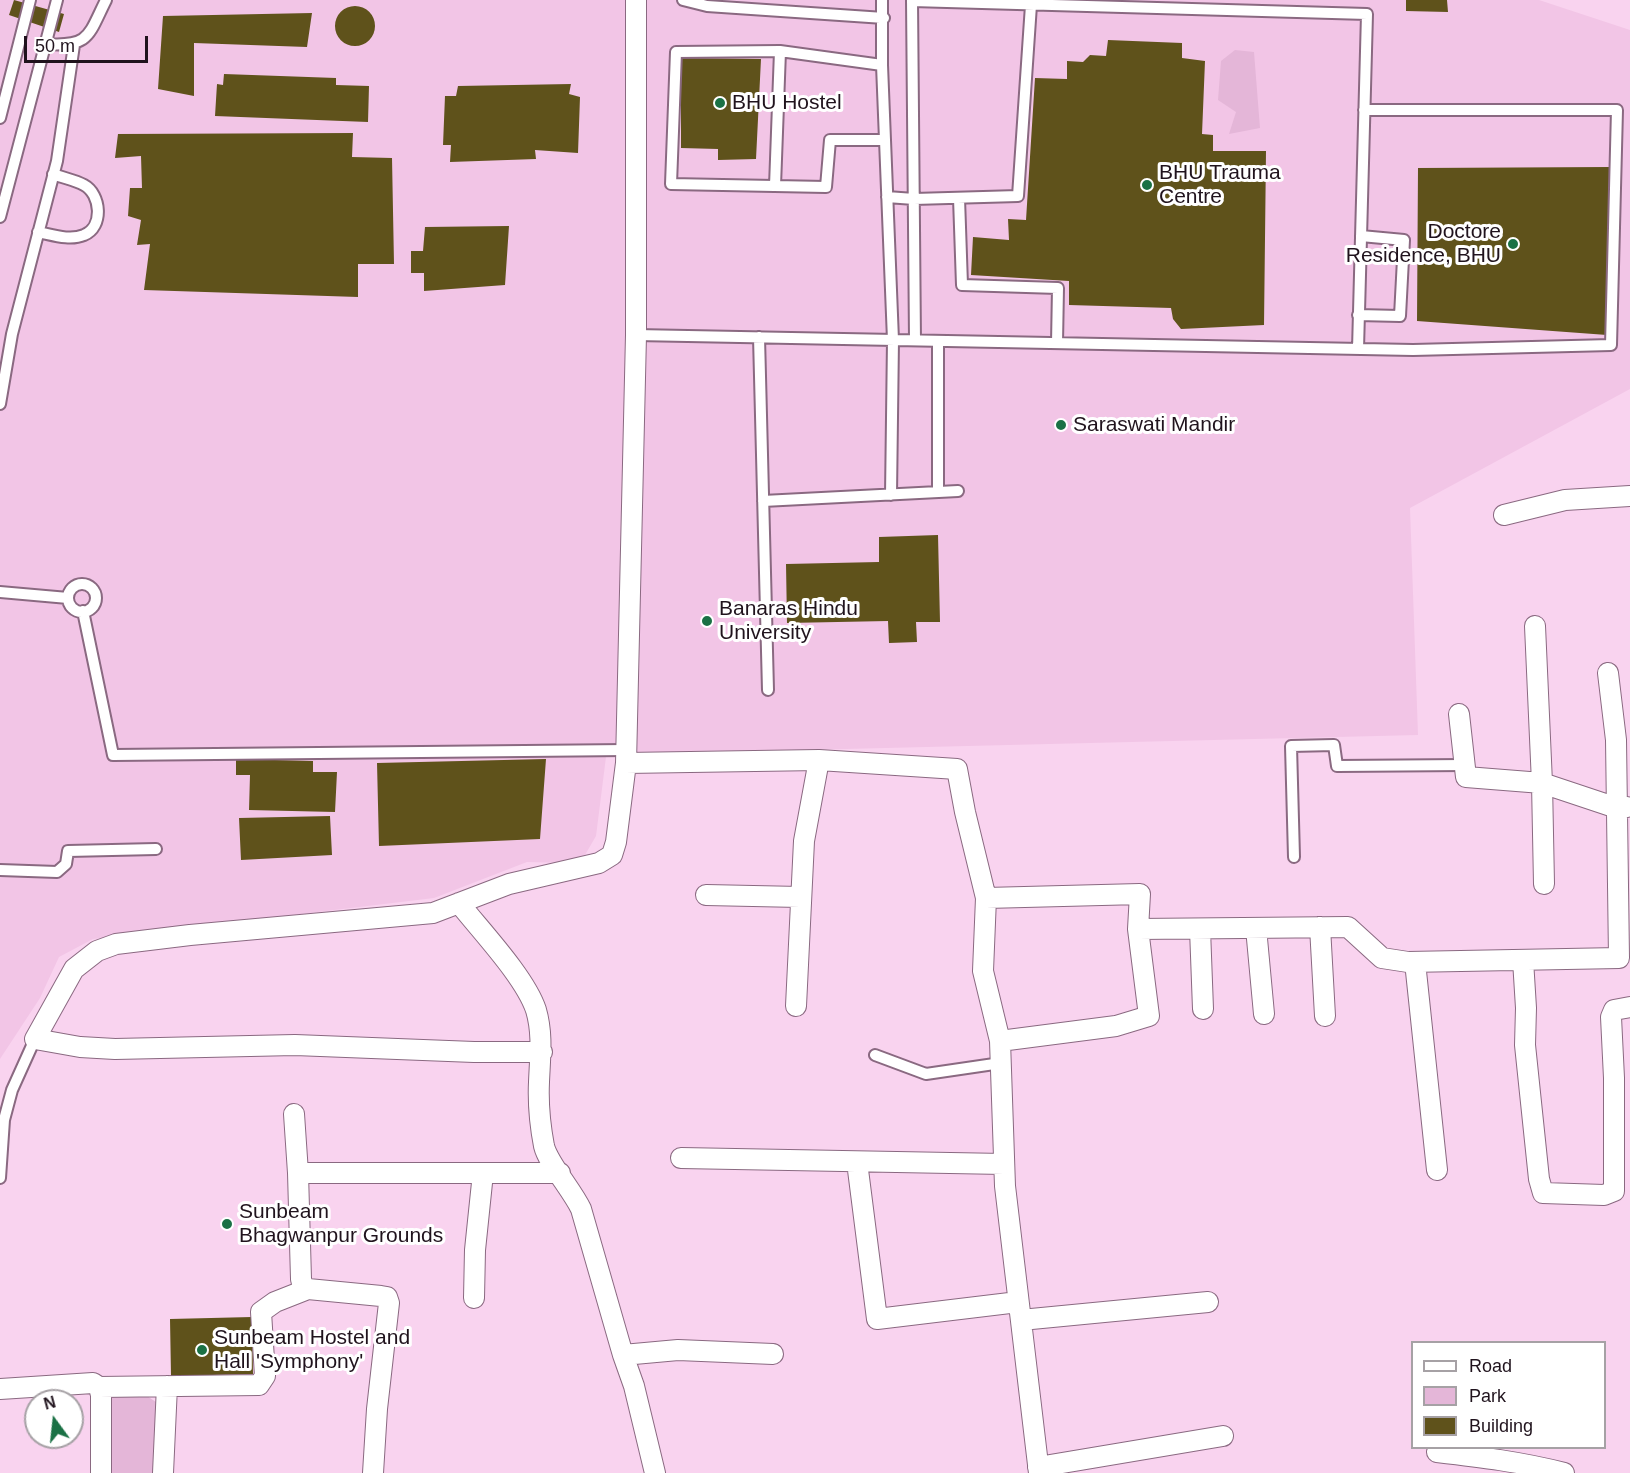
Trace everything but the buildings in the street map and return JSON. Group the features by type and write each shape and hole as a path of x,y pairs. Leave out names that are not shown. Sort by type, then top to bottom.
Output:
{"street":[{"path":"542,1052 474,1052 295,1045 115,1049 80,1047 35,1039 74,969 97,951 116,944 190,934 433,913 509,884 599,863 612,855 616,842 626,757 636,335 636,0"},
{"path":"1504,515 1565,500 1630,496"},
{"path":"1535,626 1544,884"},
{"path":"1138,930 1348,927 1382,958 1415,962 1619,958 1624,907 1623,740 1608,673"},
{"path":"1459,714 1467,777 1542,783 1623,807"},
{"path":"626,757 819,760 957,769 964,812 986,897 983,971 1000,1041 1005,1186 1038,1470 1223,1436"},
{"path":"796,1006 804,841 819,760"},
{"path":"986,897 1140,894 1138,930 1149,1016 1116,1026 1000,1041"},
{"path":"706,895 800,897"},
{"path":"459,903 522,982 535,1008 540,1026 542,1052 539,1112 545,1148 551,1162 581,1209 634,1386 655,1473"},
{"path":"1320,927 1325,1016"},
{"path":"1256,928 1264,1014"},
{"path":"1200,929 1203,1009"},
{"path":"1523,960 1526,1008 1525,1045 1539,1179 1543,1193 1604,1195 1614,1191 1614,1078 1611,1017 1614,1010 1630,1007"},
{"path":"1415,962 1437,1170"},
{"path":"294,1114 303,1287 387,1298 389,1303 377,1409 374,1473"},
{"path":"681,1158 1004,1164"},
{"path":"857,1162 878,1319 1208,1302"},
{"path":"298,1173 560,1173"},
{"path":"474,1298 475,1250 483,1173"},
{"path":"0,1389 93,1383 99,1387 259,1384 265,1376 261,1312 275,1302 308,1289"},
{"path":"623,1355 678,1350 772,1354"},
{"path":"163,1473 166,1386"},
{"path":"99,1387 101,1395 101,1473"},
{"path":"1437,1452 1510,1461 1564,1473"}],"lane":[{"path":"0,118 30,0"},
{"path":"0,217 57,0"},
{"path":"46,44 74,45 83,41 92,29 106,0"},
{"path":"683,0 707,6 884,18"},
{"path":"882,0 884,18 882,65 892,340 891,495"},
{"path":"915,340 912,1 1367,14 1358,349"},
{"path":"887,197 914,199 1018,196 1031,5"},
{"path":"0,404 12,334 53,174 74,45"},
{"path":"882,65 780,51 676,52 671,184 826,187 830,140 885,140"},
{"path":"775,186 780,51"},
{"path":"636,335 1413,350 1611,345 1617,110 1364,110"},
{"path":"38,232 73,238 87,234 94,227 99,210 94,195 86,185 53,174"},
{"path":"959,198 962,285 1058,288 1057,343"},
{"path":"1359,315 1400,316 1404,240 1361,236"},
{"path":"759,337 768,690"},
{"path":"938,340 938,492"},
{"path":"763,501 958,491"},
{"path":"83,584 94,592 95,600 91,608 83,611 75,609 69,603 68,598 74,586 83,584"},
{"path":"0,592 68,598"},
{"path":"83,611 113,755 626,757"},
{"path":"1294,857 1291,746 1334,745 1337,766 1465,765"},
{"path":"0,870 57,872 66,864 68,851 156,849"},
{"path":"0,1178 4,1120 12,1090 35,1039"},
{"path":"875,1055 926,1074 1001,1063"}],"shaded area":[{"name":"Banaras Hindu University","path":"0,0 1539,0 1630,30 1630,389 1410,508 1418,735 640,754 607,749 596,836 585,855 568,863 527,862 434,898 93,939 59,957 40,998 0,1059"}],"green space":[{"path":"1235,50 1254,52 1260,128 1229,134 1236,112 1218,100 1221,61"},
{"path":"103,1396 147,1396 156,1402 154,1473 103,1473"}],"place":[{"name":"BHU Hostel","path":"720,103"},
{"name":"BHU Trauma Centre","path":"1147,185"},
{"name":"Doctore Residence, BHU","path":"1513,244"},
{"name":"Saraswati Mandir","path":"1061,425"},
{"name":"Banaras Hindu University","path":"707,621"},
{"name":"Sunbeam Bhagwanpur Grounds","path":"227,1224"},
{"name":"Sunbeam Hostel and Hall 'Symphony'","path":"202,1350"}]}
